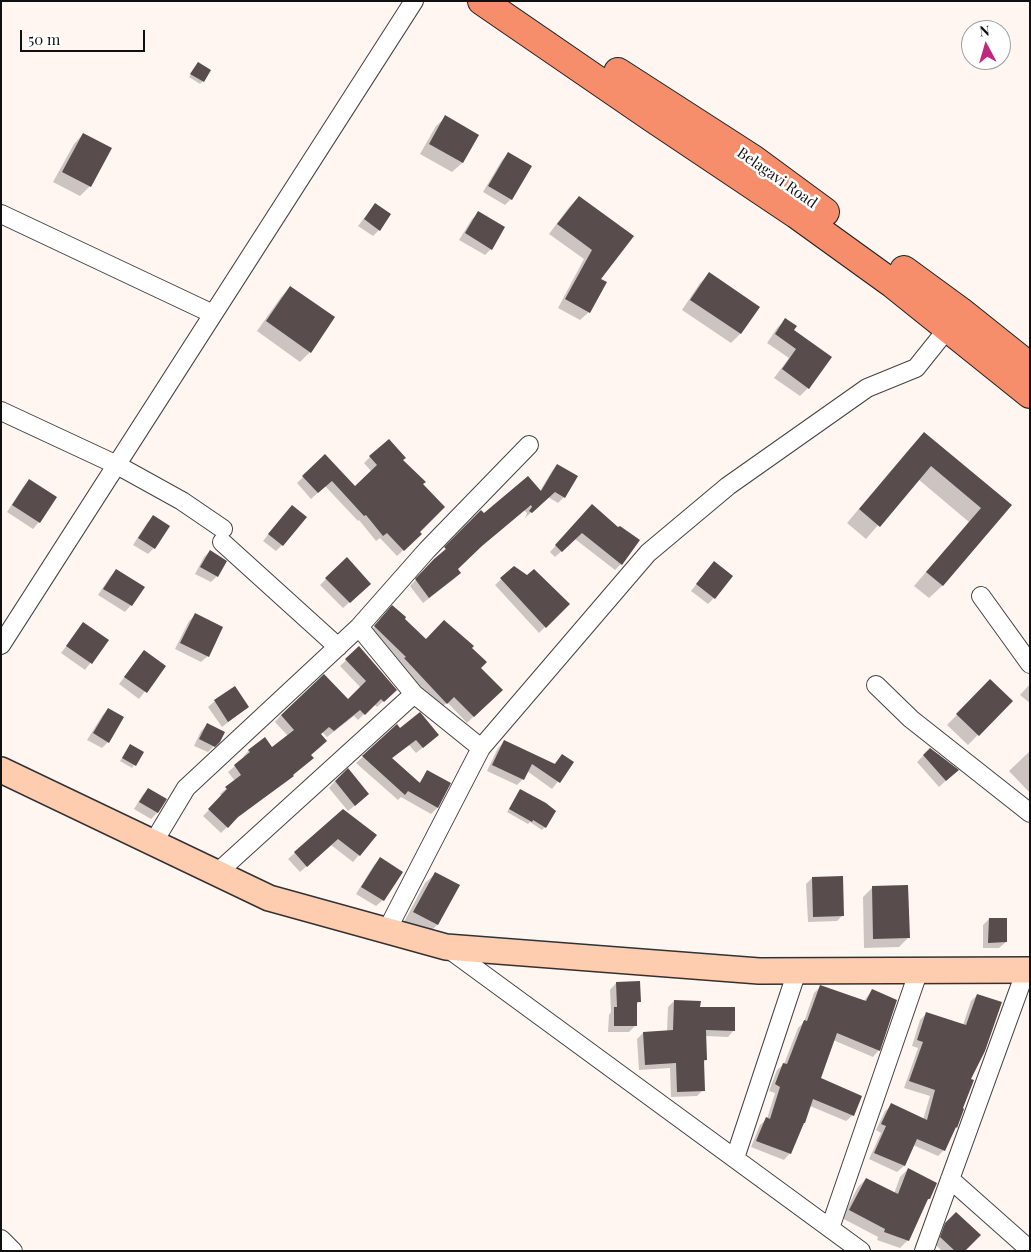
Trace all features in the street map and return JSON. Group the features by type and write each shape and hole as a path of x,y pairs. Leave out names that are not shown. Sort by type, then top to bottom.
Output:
{"main road":[{"path":"482,1 796,214 893,284 1030,394"},
{"name":"Belagavi Road","path":"516,1 644,89 753,159 960,311 1030,367"},
{"path":"1,770 269,898 446,946 760,971 1028,970"}],"street":[{"path":"1,646 414,1"},
{"path":"1,214 213,314"},
{"path":"387,930 481,748 648,553 728,486 866,388 916,368 948,328"},
{"path":"1,411 117,465 182,502 222,535 338,647"},
{"path":"153,843 186,788 359,628 427,550 529,445"},
{"path":"981,596 1030,664"},
{"path":"359,628 414,694 481,748"},
{"path":"876,685 911,718 1030,812"},
{"path":"217,873 414,694"},
{"path":"446,946 861,1251"},
{"path":"830,1228 919,970"},
{"path":"924,1251 1028,970"},
{"path":"735,1158 797,971"},
{"path":"950,1179 1027,1243"},
{"path":"1,1239 13,1251"}],"building":[{"path":"198,62 211,70 204,82 190,74"},
{"path":"445,115 479,135 463,163 429,144"},
{"path":"83,133 112,148 91,187 62,172"},
{"path":"508,152 532,166 512,200 488,186"},
{"path":"579,196 634,236 601,279 607,282 590,313 565,299 592,250 557,224"},
{"path":"375,203 391,214 380,231 364,219"},
{"path":"478,211 505,227 492,250 465,233"},
{"path":"709,272 760,307 741,334 690,300"},
{"path":"290,286 335,317 311,353 266,321"},
{"path":"785,318 797,326 794,330 832,357 809,389 782,369 796,349 775,334"},
{"path":"924,432 1012,505 943,586 926,572 981,508 931,466 880,527 859,509"},
{"path":"389,439 406,458 403,460 426,482 423,484 445,507 420,532 422,534 404,551 387,533 383,536 366,515 364,516 332,481 318,493 302,476 325,454 355,486 377,465 369,456"},
{"path":"557,464 578,476 565,498 555,492 532,513 529,511 532,507 531,505 458,569 461,573 429,598 415,579 446,549 444,547 481,510 484,513 528,476 541,491"},
{"path":"29,479 57,497 40,523 12,505"},
{"path":"592,504 618,527 620,526 640,540 622,565 582,533 562,552 555,545"},
{"path":"292,505 307,517 283,546 268,534"},
{"path":"153,515 170,526 155,549 138,538"},
{"path":"210,550 227,561 218,577 200,567"},
{"path":"347,557 371,584 350,603 325,578"},
{"path":"714,561 733,576 715,599 696,584"},
{"path":"514,566 527,575 534,569 570,604 546,628 500,578"},
{"path":"116,569 145,587 132,606 103,589"},
{"path":"392,605 426,639 444,620 474,646 472,648 487,662 481,668 503,690 474,717 454,697 447,704 404,658 406,657 374,626"},
{"path":"195,613 223,627 209,657 180,643"},
{"path":"83,622 109,640 92,664 66,646"},
{"path":"359,646 397,690 384,702 381,699 365,715 360,710 334,731 329,727 321,734 327,741 311,755 314,758 294,776 238,817 228,828 208,809 227,789 225,787 241,775 234,765 250,752 248,750 265,737 272,747 294,730 281,715 324,674 348,699 366,681 345,659"},
{"path":"144,650 166,666 147,693 124,677"},
{"path":"990,679 1013,701 979,736 956,714"},
{"path":"235,686 249,707 228,722 214,700"},
{"path":"108,708 124,717 109,743 93,733"},
{"path":"420,712 439,735 423,748 416,740 392,758 420,783 427,770 451,783 438,808 408,791 405,795 362,756 397,724 400,728"},
{"path":"207,723 225,732 215,747 199,739"},
{"path":"504,740 555,764 562,754 574,762 560,783 532,764 524,780 492,765"},
{"path":"130,744 144,752 136,766 122,758"},
{"path":"930,748 959,770 946,781 923,755"},
{"path":"348,768 369,794 355,806 335,781"},
{"path":"148,788 167,799 158,813 139,802"},
{"path":"520,789 546,803 556,811 546,828 509,809"},
{"path":"343,809 377,835 360,856 338,839 307,867 294,852"},
{"path":"380,857 403,872 384,901 361,887"},
{"path":"435,872 460,885 438,925 413,912"},
{"path":"843,876 844,916 813,917 812,877"},
{"path":"908,885 910,938 873,939 872,886"},
{"path":"989,918 1007,918 1007,942 988,943"},
{"path":"640,981 641,1002 637,1002 637,1026 614,1026 614,1007 617,1007 616,982"},
{"path":"820,985 866,1001 872,989 897,1000 880,1051 837,1033 821,1078 862,1096 854,1116 813,1099 791,1154 756,1141 766,1117 770,1119 780,1087 775,1084 783,1063 787,1064 804,1020 807,1021"},
{"path":"977,994 1002,1002 985,1051 971,1079 974,1080 957,1128 945,1151 917,1139 905,1166 874,1153 886,1126 881,1124 891,1103 927,1120 935,1090 909,1081 923,1042 917,1040 926,1012 966,1025"},
{"path":"674,1000 701,1001 700,1007 735,1007 735,1031 706,1030 707,1060 704,1060 705,1091 677,1092 676,1063 645,1065 643,1032 673,1030"},
{"path":"908,1168 937,1183 909,1241 884,1232 885,1229 849,1210 866,1178 898,1194"},
{"path":"956,1212 981,1235 965,1251 955,1251 940,1237 945,1223"}]}
